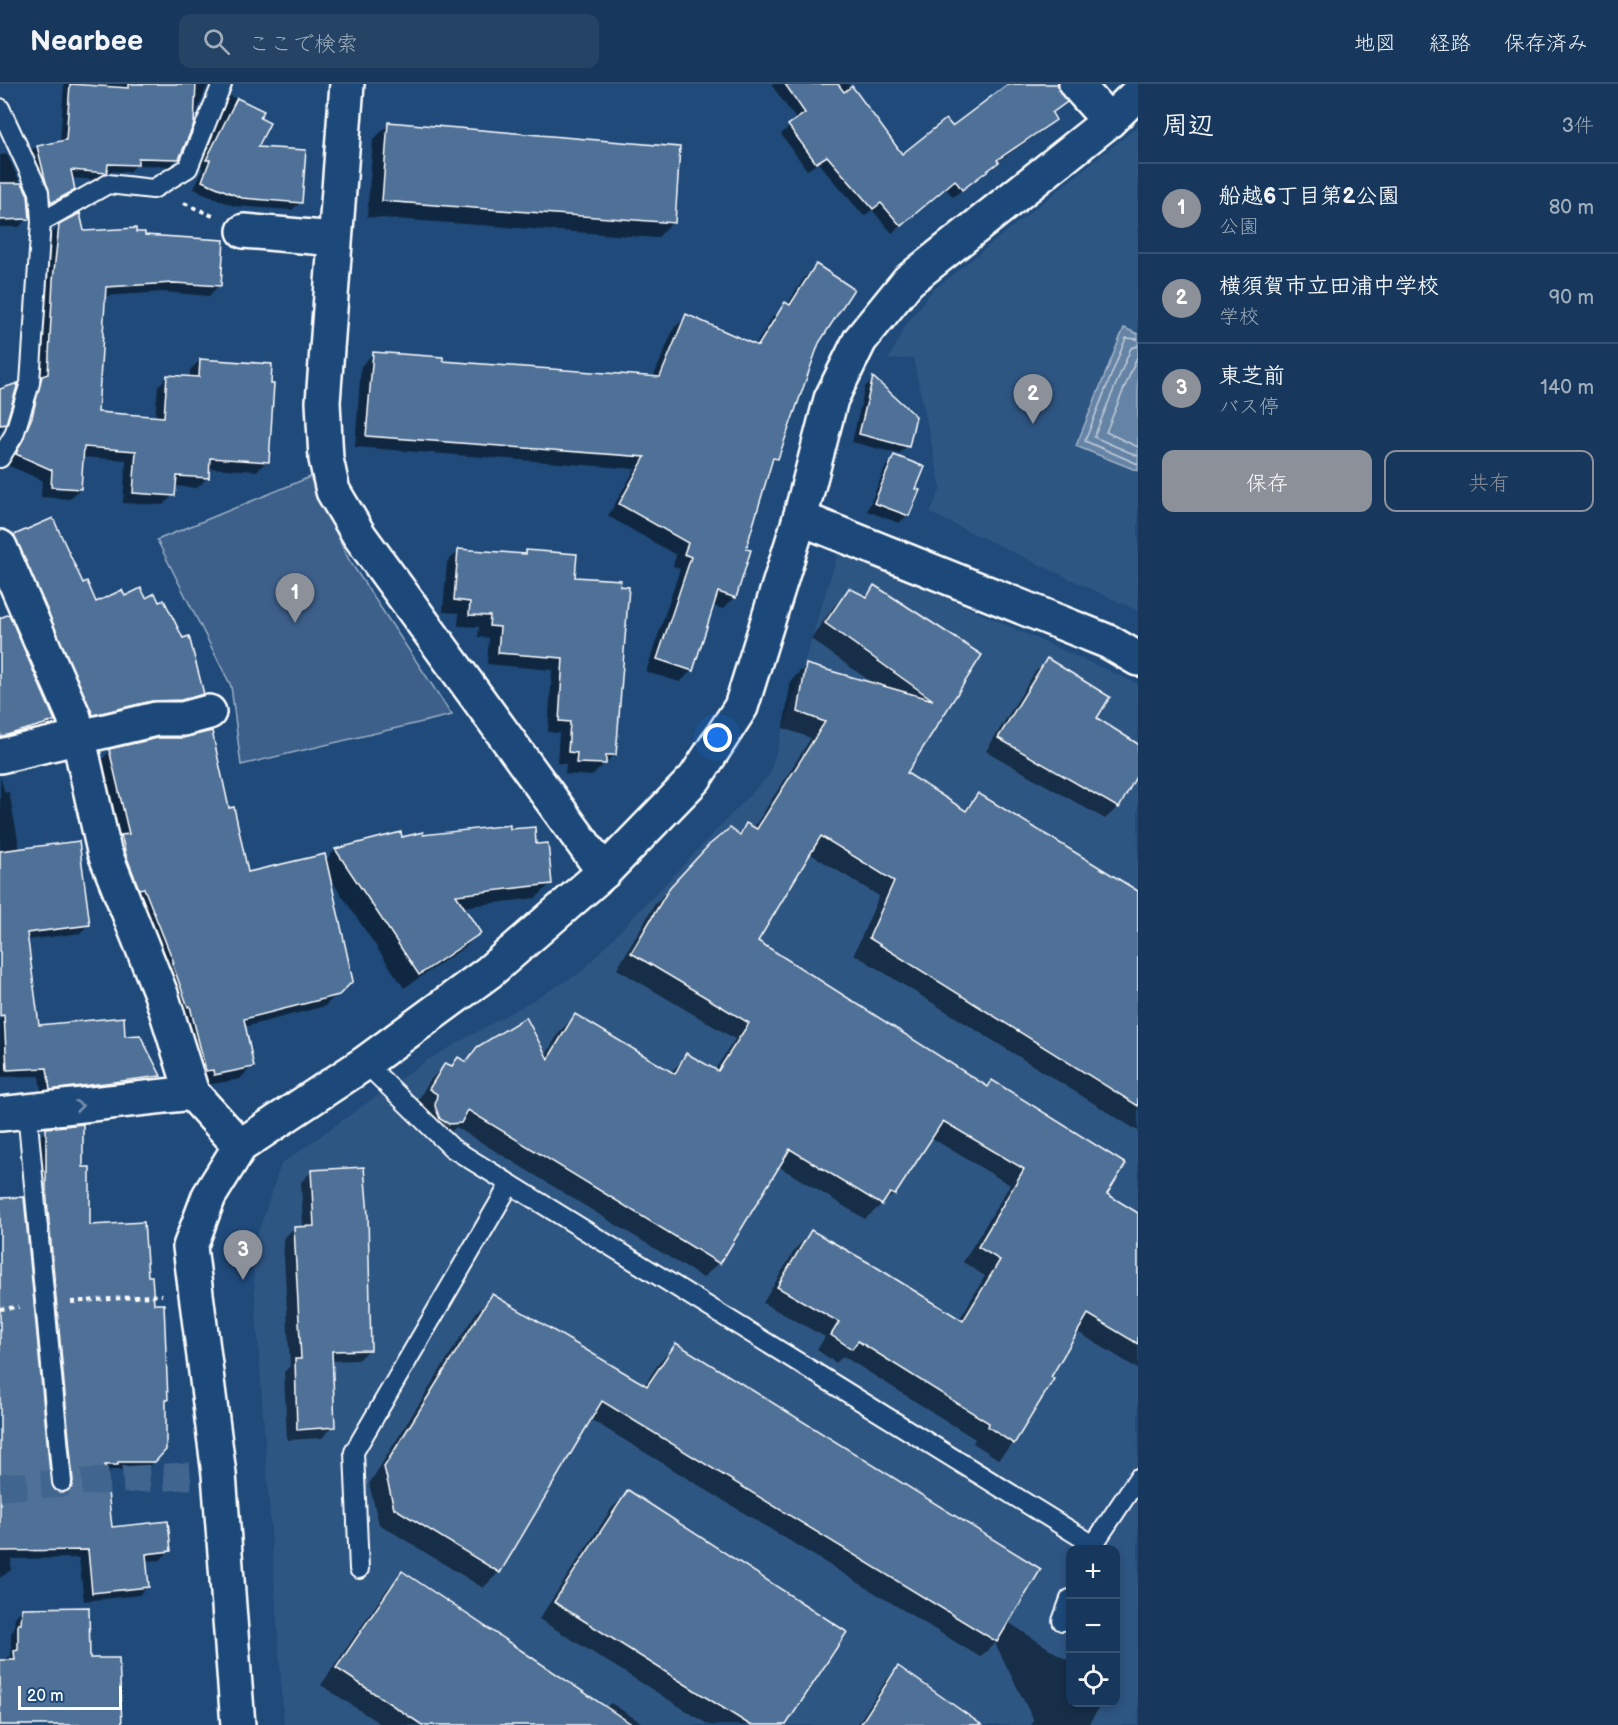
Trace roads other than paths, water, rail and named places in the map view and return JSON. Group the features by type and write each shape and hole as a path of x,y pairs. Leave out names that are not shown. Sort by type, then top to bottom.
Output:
{"street":[{"path":"347,84 323,402 326,459 333,491 359,535 604,872"},
{"path":"1076,84 1110,121"},
{"path":"238,1725 219,1474 190,1247 209,1196 240,1146 365,1063 489,972 604,872 695,777 741,707 800,518 831,399 860,340 908,280 1110,121 1138,93"},
{"path":"244,231 335,239"},
{"path":"800,518 1109,642 1138,658"},
{"path":"3,558 75,717 104,850 161,994 192,1093 240,1146"},
{"path":"0,756 79,740 156,719 183,719 209,712"},
{"path":"14,1113 192,1093"}],"lane":[{"path":"41,222 108,184 153,189 188,168 222,84"},
{"path":"0,108 39,192 41,222 30,384 14,435 0,458"},
{"path":"365,1063 452,1148 1089,1545"},
{"path":"14,1113 45,1304 62,1482"},
{"path":"359,1569 354,1452 510,1184"},
{"path":"1092,1545 1138,1478"},
{"path":"1062,1621 1066,1611"}],"water":[{"path":"1124,328 1138,334 1138,471 1076,446"}],"tunnel":[{"path":"0,1487 219,1474"}],"place":[{"name":"横須賀市立田浦中学校","path":"1033,424"},
{"name":"船越6丁目第2公園","path":"295,623"},
{"name":"東芝前","path":"243,1280"}]}
